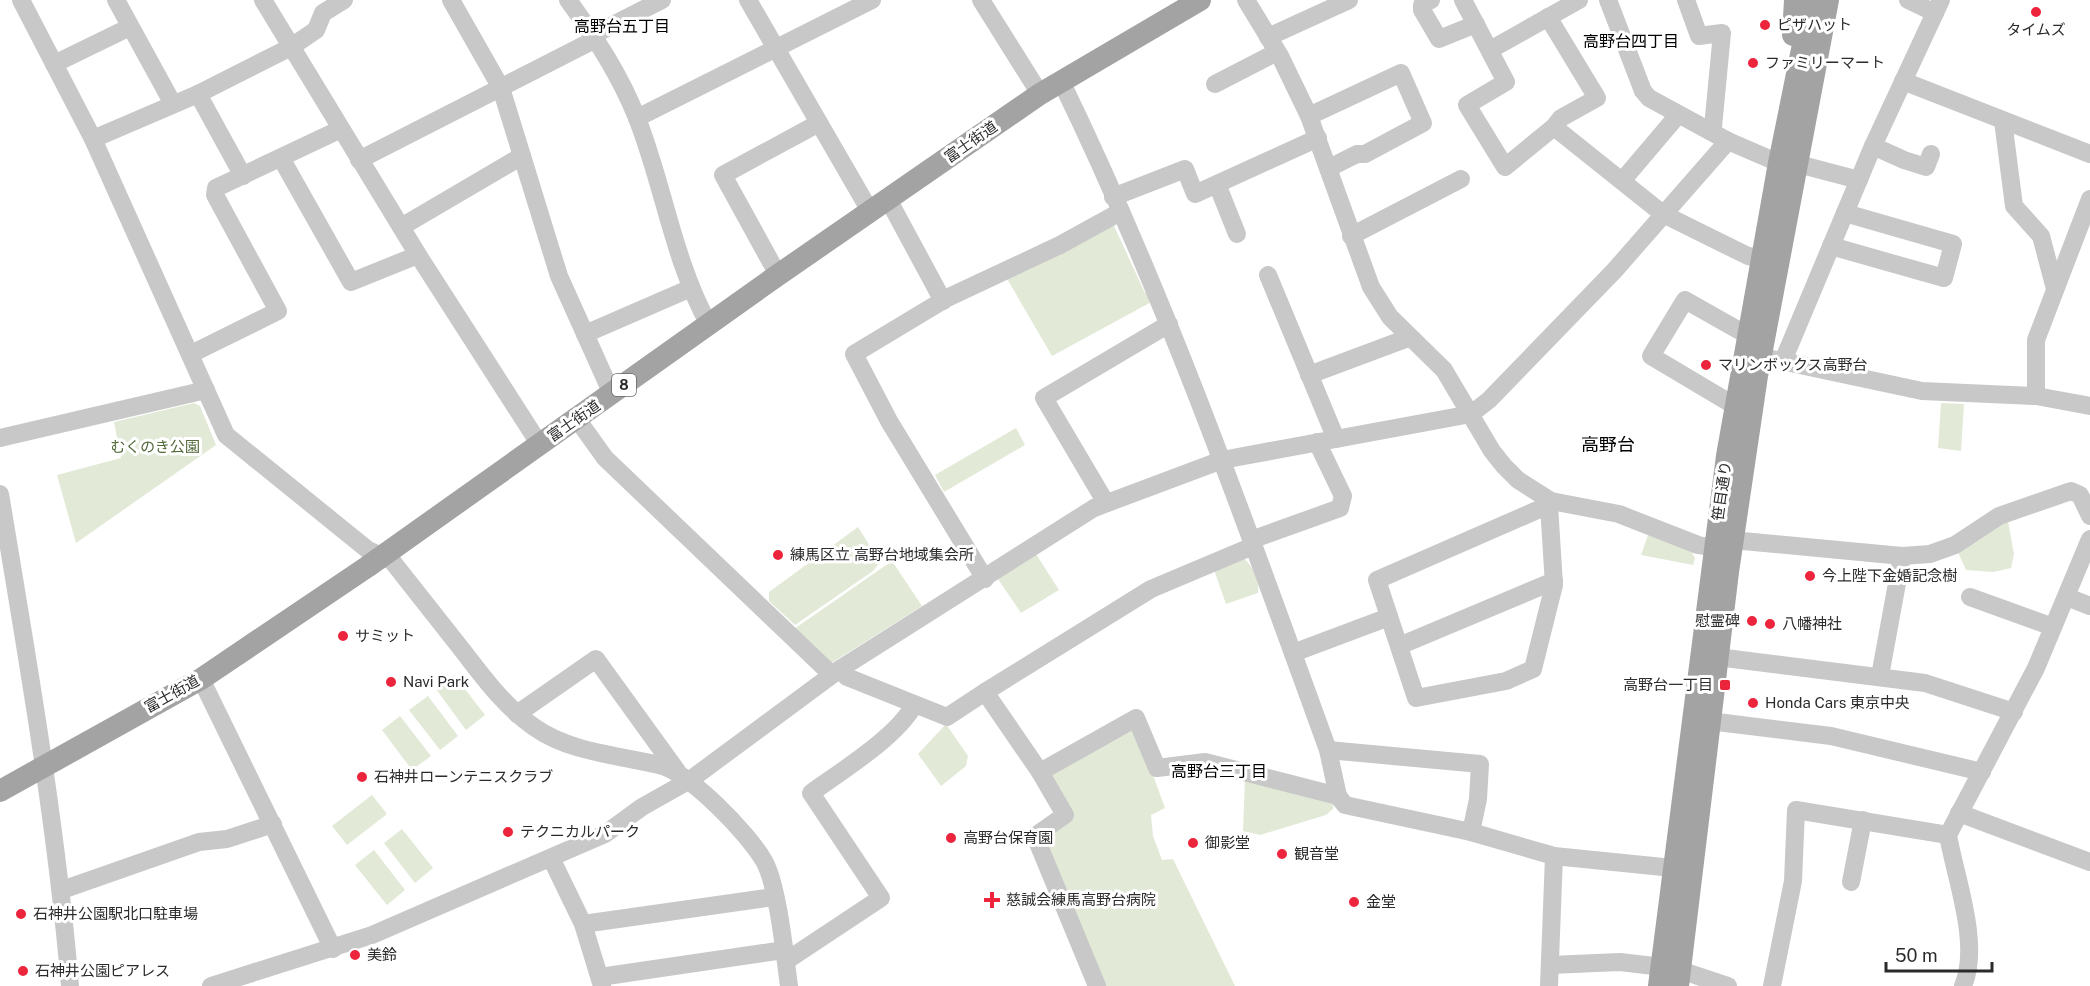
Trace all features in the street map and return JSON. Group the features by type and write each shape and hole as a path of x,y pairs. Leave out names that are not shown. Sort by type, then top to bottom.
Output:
{"main road":[{"name":"富士街道","path":"0,791 201,679 381,556 1040,94 1200,0"},
{"path":"1795,0 1798,110"},
{"name":"笹目通り","path":"1670,977 1717,657 1735,406 1750,348 1788,164 1798,110 1812,0"},
{"name":"笹目通り","path":"1798,110 1828,0"},
{"path":"1798,110 1843,0"},
{"name":"笹目通り","path":"1670,977 1673,868 1724,544 1762,258 1788,164"}],"street":[{"path":"21,0 93,139 220,425 232,442 360,544 392,561 492,688 517,714 557,739 684,776"},
{"path":"116,0 173,104"},
{"path":"263,0 418,255 540,445"},
{"path":"93,139 198,94 291,47 316,30 323,13 344,0"},
{"path":"451,0 501,88 559,276 612,394"},
{"path":"568,0 594,37 637,118 675,249 709,325"},
{"path":"359,159 590,42 599,32 662,0"},
{"path":"748,0 819,123 879,205 943,301"},
{"path":"637,118 872,0"},
{"path":"981,0 1040,94"},
{"path":"1246,0 1273,45 1309,116 1371,286 1390,317 1408,338 1444,370 1492,451 1504,466 1518,480 1550,503 1619,514 1698,545 1724,544 1902,556 1930,554 1956,545 1999,516 2071,491 2080,495 2090,516"},
{"path":"1215,84 1273,45 1349,0"},
{"path":"1431,0 1422,5 1422,10 1439,39 1476,24"},
{"path":"1463,0 1506,82 1467,105 1505,167 1554,127 1561,118 1597,98 1548,17"},
{"path":"1490,50 1579,0"},
{"path":"1608,0 1643,91 1649,98 1728,141 1788,164 1859,180"},
{"path":"1686,0 1699,36 1722,33 1713,127 1710,131"},
{"path":"1783,361 1873,146 1938,7 1908,0"},
{"path":"54,63 130,27"},
{"path":"1309,116 1401,73 1423,123 1365,154 1357,154 1329,168"},
{"path":"1061,81 1169,324 1222,460 1328,750 1338,796 1345,805 1472,832 1554,856 1673,868"},
{"path":"1903,81 2090,154"},
{"path":"198,94 243,176"},
{"path":"1622,181 1678,115"},
{"path":"2003,121 2014,206 2041,236 2050,264 2055,291"},
{"path":"778,276 723,175 819,123"},
{"path":"1554,127 1663,214 1748,256 1762,258"},
{"path":"190,354 278,311 215,195 216,189 341,129"},
{"path":"985,579 886,415 854,354 943,301 1060,245 1117,204 1185,169 1195,194 1318,138"},
{"path":"211,986 333,949 393,926 605,834 684,776 836,672 1106,503 1222,460 1471,414 1489,400 1614,271 1728,141"},
{"path":"1873,146 1904,160 1926,166 1931,154"},
{"path":"401,227 522,156"},
{"path":"282,158 351,282 418,255"},
{"path":"1351,236 1461,179"},
{"path":"1217,184 1238,234"},
{"path":"2036,396 2036,340 2090,199"},
{"path":"1831,246 1944,278 1953,244 1845,213"},
{"path":"1268,275 1336,439"},
{"path":"585,334 691,288"},
{"path":"1735,406 1652,356 1685,300 1750,348 1783,361 1922,391 2036,396 2090,406"},
{"path":"1106,503 1044,398 1169,324"},
{"path":"1309,375 1408,338"},
{"path":"0,438 206,390"},
{"path":"577,419 605,458 836,672 947,717 1151,589 1252,543 1340,507 1343,496 1317,442"},
{"path":"0,494 45,765 62,890 70,986"},
{"path":"1550,503 1554,581 1533,669 1506,681 1416,698 1377,580 1550,503"},
{"path":"1963,986 1968,964 1964,898 1948,835 2014,712 2067,597 2090,539"},
{"path":"1880,676 1902,556"},
{"path":"1399,646 1554,581"},
{"path":"1970,597 2053,627"},
{"path":"2067,597 2090,606"},
{"path":"1293,653 1389,617"},
{"path":"1717,657 1925,683 2014,712"},
{"path":"517,714 596,659 684,776 726,816 765,862 774,897 789,986"},
{"path":"201,679 333,949"},
{"path":"985,692 1040,772 1065,815 1035,836 1097,986"},
{"path":"551,858 583,924 601,981 785,955 881,898 811,793 873,747 909,715 914,705"},
{"path":"1040,772 1136,718 1157,768 1205,762 1338,796"},
{"path":"1709,722 1831,736 1982,772"},
{"path":"1328,750 1480,764 1478,799 1472,832"},
{"path":"1772,986 1793,881 1796,810 1948,835"},
{"path":"1959,813 2090,861"},
{"path":"1851,882 1863,820"},
{"path":"62,890 199,842 227,839 273,824"},
{"path":"1549,986 1554,856"},
{"path":"583,924 774,897"},
{"path":"1550,965 1620,962 1670,977 1728,986"}],"green space":[{"path":"1107,223 1114,226 1145,293 1152,293 1155,300 1052,356 1006,277"},
{"name":"むくのき公園","path":"194,403 200,406 216,445 76,543 57,475 121,458 114,422"},
{"path":"1941,403 1964,404 1961,451 1938,448"},
{"path":"1016,428 1025,445 944,492 935,475"},
{"path":"2007,516 2014,554 2011,568 1993,572 1966,570 1956,548"},
{"path":"858,527 880,562 873,571 795,625 769,601 769,592"},
{"path":"1649,532 1690,549 1695,558 1693,565 1641,555"},
{"path":"1036,554 1059,590 1021,613 998,579"},
{"path":"1243,558 1255,574 1258,593 1226,604 1214,570"},
{"path":"892,561 922,606 830,664 794,629"},
{"path":"454,675 485,715 466,730 436,689"},
{"path":"428,696 458,736 440,750 409,710"},
{"path":"400,716 431,756 412,770 382,730"},
{"path":"946,724 968,756 966,766 941,786 918,754"},
{"path":"1132,726 1136,728 1165,808 1151,815 1153,836 1162,860 1173,859 1235,986 1103,986 1043,838 1071,816 1049,777"},
{"path":"1245,779 1334,803 1333,809 1326,815 1260,835 1243,831"},
{"path":"372,795 387,814 347,845 332,826"},
{"path":"402,829 433,868 415,883 384,843"},
{"path":"374,850 405,890 387,905 355,865"}],"place":[{"name":"タイムズ","path":"2036,12"},
{"name":"ピザハット","path":"1765,25"},
{"name":"ファミリーマート","path":"1753,63"},
{"name":"マリンボックス高野台","path":"1706,365"},
{"name":"練馬区立 高野台地域集会所","path":"778,555"},
{"name":"今上陛下金婚記念樹","path":"1810,576"},
{"name":"慰霊碑","path":"1752,621"},
{"name":"八幡神社","path":"1770,624"},
{"name":"サミット","path":"343,636"},
{"name":"Navi Park","path":"391,682"},
{"name":"高野台一丁目","path":"1725,685"},
{"name":"Honda Cars 東京中央","path":"1753,703"},
{"name":"石神井ローンテニスクラブ","path":"362,777"},
{"name":"テクニカルパーク","path":"508,832"},
{"name":"高野台保育園","path":"951,838"},
{"name":"御影堂","path":"1193,843"},
{"name":"観音堂","path":"1282,854"},
{"name":"慈誠会練馬高野台病院","path":"992,900"},
{"name":"金堂","path":"1354,902"},
{"name":"石神井公園駅北口駐車場","path":"21,914"},
{"name":"美鈴","path":"355,955"},
{"name":"石神井公園ピアレス","path":"23,971"}],"district":[{"name":"高野台五丁目","path":"622,26"},
{"name":"高野台四丁目","path":"1631,41"},
{"name":"高野台","path":"1608,445"},
{"name":"高野台三丁目","path":"1219,771"}]}
